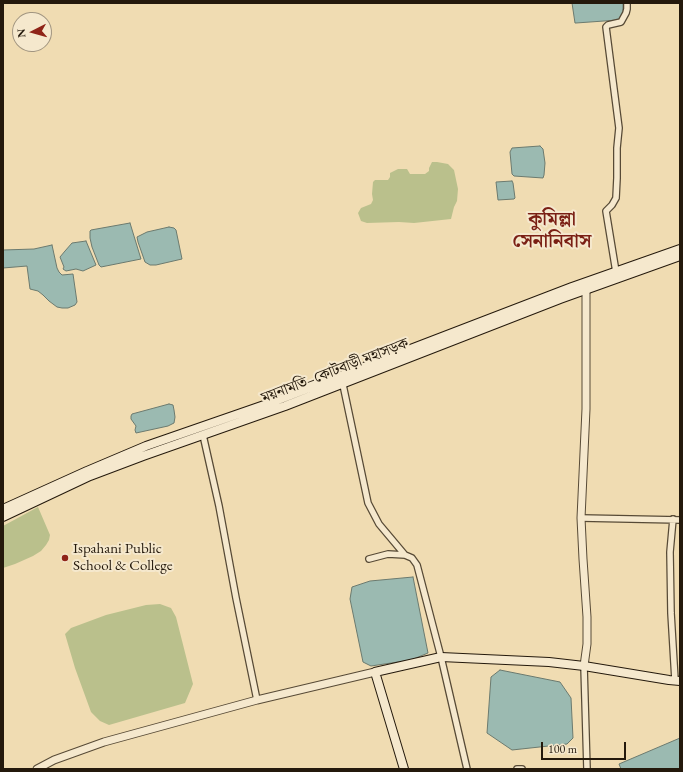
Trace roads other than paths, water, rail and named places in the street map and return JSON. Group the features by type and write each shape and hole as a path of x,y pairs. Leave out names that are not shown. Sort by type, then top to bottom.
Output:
{"main road":[{"name":"ময়নামতি–কোটবাড়ী মহাসড়ক","path":"3,517 146,446 342,379 585,286 616,272 680,249"},
{"name":"ময়নামতি–কোটবাড়ী মহাসড়ক","path":"585,286 680,256"},
{"name":"ময়নামতি–কোটবাড়ী মহাসড়ক","path":"3,509 89,473 285,406 342,379"},
{"path":"404,769 375,672 441,657 549,662 677,680"}],"street":[{"path":"616,272 606,211 616,198 618,178 617,148 620,128 606,27 608,25 621,22 626,13 627,3"},
{"path":"585,286 586,409 581,518 587,617 587,644 584,666 587,769"},
{"path":"342,379 368,503 379,524 406,556"},
{"path":"203,435 258,700"},
{"path":"581,518 680,520"},
{"path":"673,519 670,552 670,613 677,680"},
{"path":"369,559 388,554 406,556 412,558 417,565 441,657 467,769"},
{"path":"37,769 54,760 104,742 258,700 375,672"},
{"path":"517,769 522,769"}],"water":[{"path":"572,3 623,3 623,13 621,19 618,20 575,23"},
{"path":"540,146 543,149 545,163 543,178 514,176 512,174 510,152 512,148"},
{"path":"512,181 515,198 498,200 496,182"},
{"path":"130,223 141,259 101,267 92,247 90,231"},
{"path":"169,227 176,230 182,259 150,265 145,262 137,237 147,232"},
{"path":"86,241 96,265 83,271 76,269 66,271 63,269 64,267 60,257 72,243"},
{"path":"52,245 59,272 62,275 73,274 77,302 75,305 68,308 57,307 38,291 30,289 27,266 3,268 3,250 34,249"},
{"path":"169,404 173,405 175,417 174,423 168,426 136,433 136,426 131,419 132,414"},
{"path":"413,577 428,653 411,660 371,666 363,662 350,599 352,587 370,581"},
{"path":"500,670 560,682 571,698 573,738 567,744 512,750 487,733 491,677"},
{"path":"680,738 680,769 621,769 619,764"}],"place":[{"name":"Ispahani Public School & College","path":"65,558"}],"district":[{"name":"কুমিল্লা সেনানিবাস","path":"552,231"}]}
